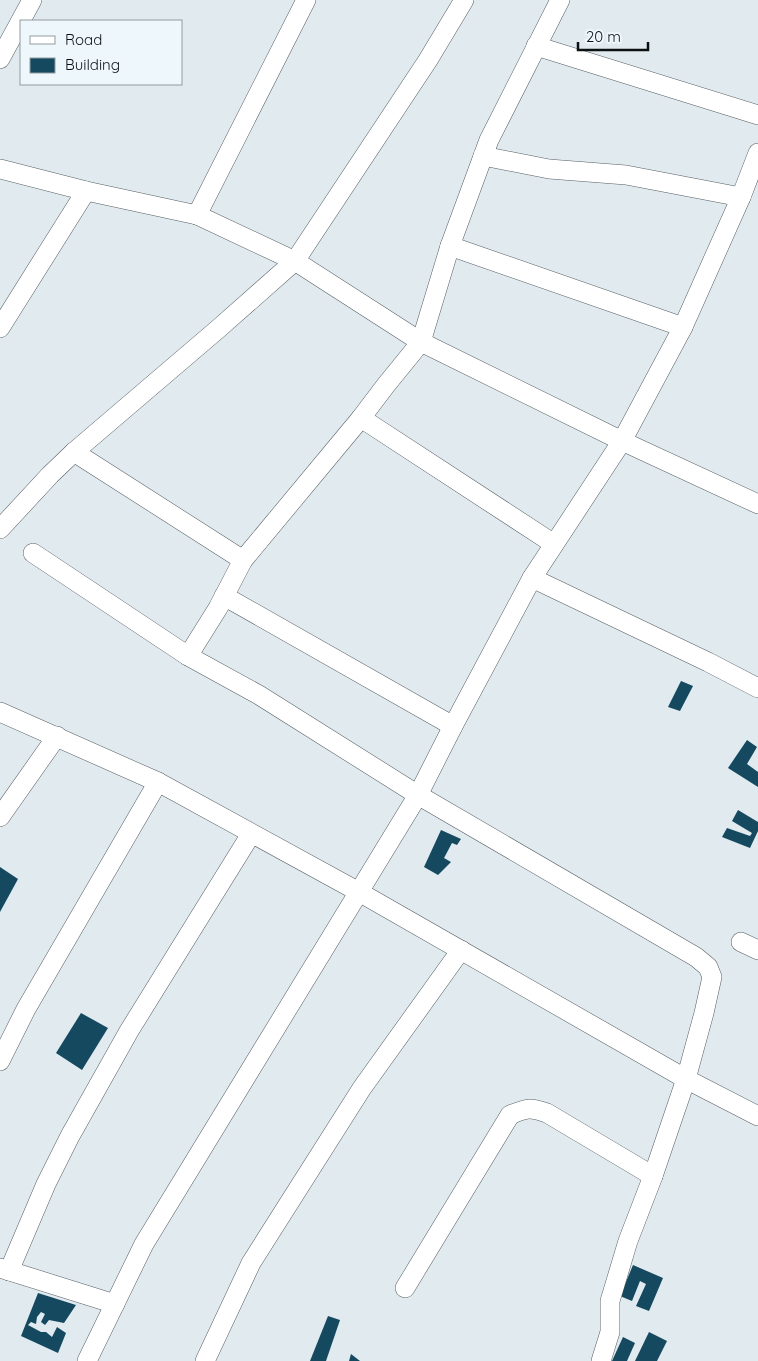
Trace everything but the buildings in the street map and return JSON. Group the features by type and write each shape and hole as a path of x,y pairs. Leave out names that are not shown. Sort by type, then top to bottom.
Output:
{"street":[{"path":"21,20 32,0"},
{"path":"197,215 306,0"},
{"path":"0,529 74,452 295,261 422,68 464,0"},
{"path":"188,656 243,560 361,418 421,342 450,246 489,140 560,0"},
{"path":"0,59 20,22"},
{"path":"536,46 758,115"},
{"path":"87,1361 144,1244 418,795 532,578 622,441 683,327 741,197 758,153"},
{"path":"483,156 549,169 626,175 741,197"},
{"path":"0,169 86,191 197,215 295,261 421,342 622,441 758,504"},
{"path":"0,328 86,191"},
{"path":"450,246 683,327"},
{"path":"361,418 554,544"},
{"path":"74,452 243,560"},
{"path":"33,553 188,656 259,695 418,795 696,958 708,967 712,977 704,1013 686,1079 628,1242 610,1301 610,1332 601,1361"},
{"path":"532,578 758,688"},
{"path":"224,596 453,726"},
{"path":"0,712 158,782 359,892 686,1079 758,1116"},
{"path":"0,817 57,736"},
{"path":"0,1061 26,1009 158,782"},
{"path":"115,1304 4,1270 70,1136 129,1031 251,834"},
{"path":"205,1361 251,1263 362,1088 461,950"},
{"path":"405,1288 510,1115 526,1108 547,1113 653,1176"}]}
